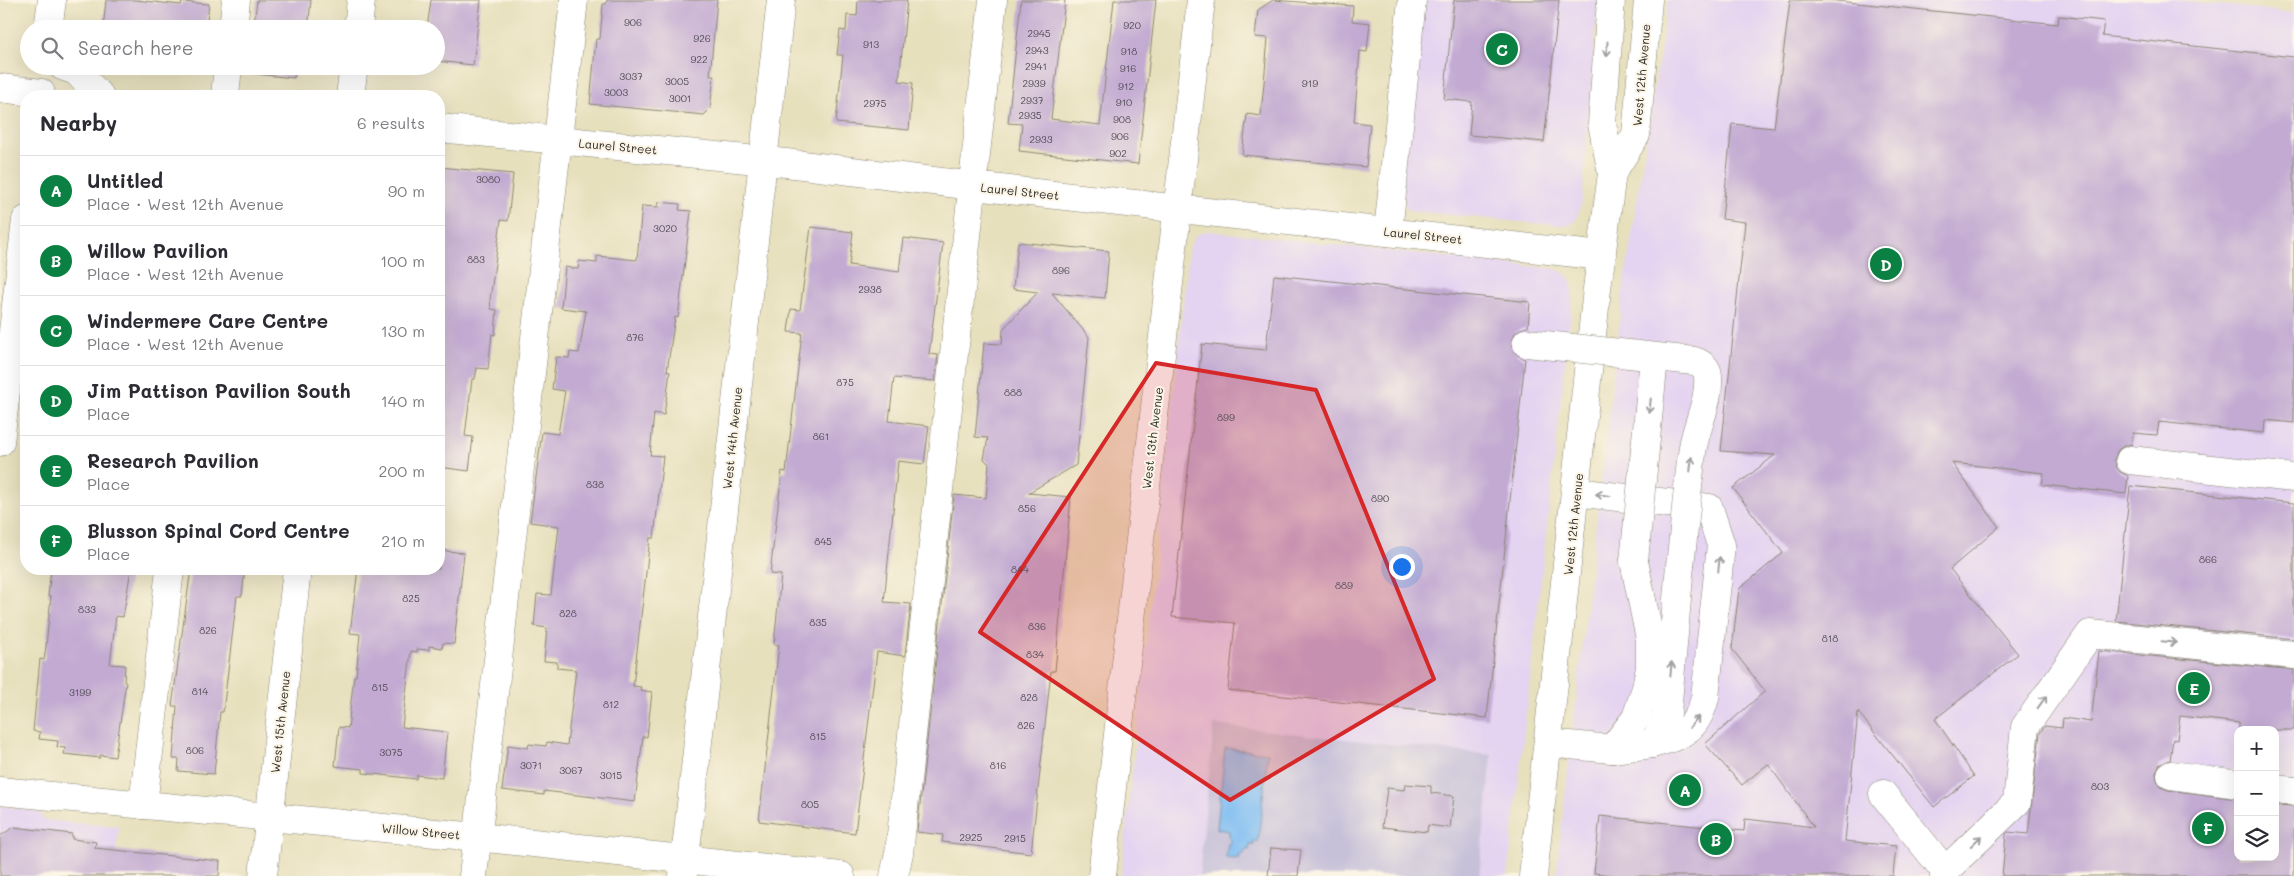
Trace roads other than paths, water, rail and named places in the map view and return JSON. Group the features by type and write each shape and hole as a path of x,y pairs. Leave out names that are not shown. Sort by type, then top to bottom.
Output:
{"street":[{"path":"49,20 52,0"},
{"path":"234,20 236,0"},
{"path":"359,20 361,0"},
{"path":"473,876 574,0"},
{"name":"West 14th Avenue","path":"684,867 781,0"},
{"path":"894,876 899,853 994,0"},
{"name":"West 13th Avenue","path":"1102,876 1201,0"},
{"path":"1388,232 1412,0"},
{"name":"West 12th Avenue","path":"1533,876 1612,172 1602,124 1611,0"},
{"name":"West 12th Avenue","path":"1612,172 1636,135 1648,0"},
{"path":"80,75 94,90"},
{"path":"226,90 227,75"},
{"path":"351,90 353,75"},
{"path":"0,88 42,85"},
{"name":"Laurel Street","path":"445,129 763,160 974,186 1602,256"},
{"path":"0,442 9,288 20,244"},
{"path":"1527,343 1699,362 1708,374 1706,399 1693,446 1667,713 1661,730 1652,744"},
{"path":"1612,749 1636,718 1648,674 1650,639 1634,560 1654,358"},
{"path":"2130,460 2294,478"},
{"path":"1548,743 1612,749 1652,744 1676,738 1686,731 1701,712 1705,698 1721,545 1709,508 1576,492"},
{"path":"143,806 169,575"},
{"name":"West 15th Avenue","path":"263,876 296,575"},
{"path":"1640,594 1677,596"},
{"path":"1883,794 1944,874 2017,802 2024,727 2090,634 2294,655"},
{"path":"2172,775 2234,783"},
{"path":"2279,789 2294,791"},
{"name":"Willow Street","path":"0,791 269,818 477,836 684,867 841,876"}],"water":[{"path":"1225,748 1268,753 1258,842 1254,841 1254,845 1250,845 1249,850 1245,850 1244,854 1240,854 1239,859 1226,858 1228,844 1232,842 1229,838 1229,831 1217,829"}],"place":[{"name":"Windermere Care Centre","path":"1502,49"},
{"name":"Jim Pattison Pavilion South","path":"1886,264"},
{"name":"Research Pavilion","path":"2194,688"},
{"name":"Untitled","path":"1685,790"},
{"name":"Blusson Spinal Cord Centre","path":"2208,828"},
{"name":"Willow Pavilion","path":"1716,839"}]}
